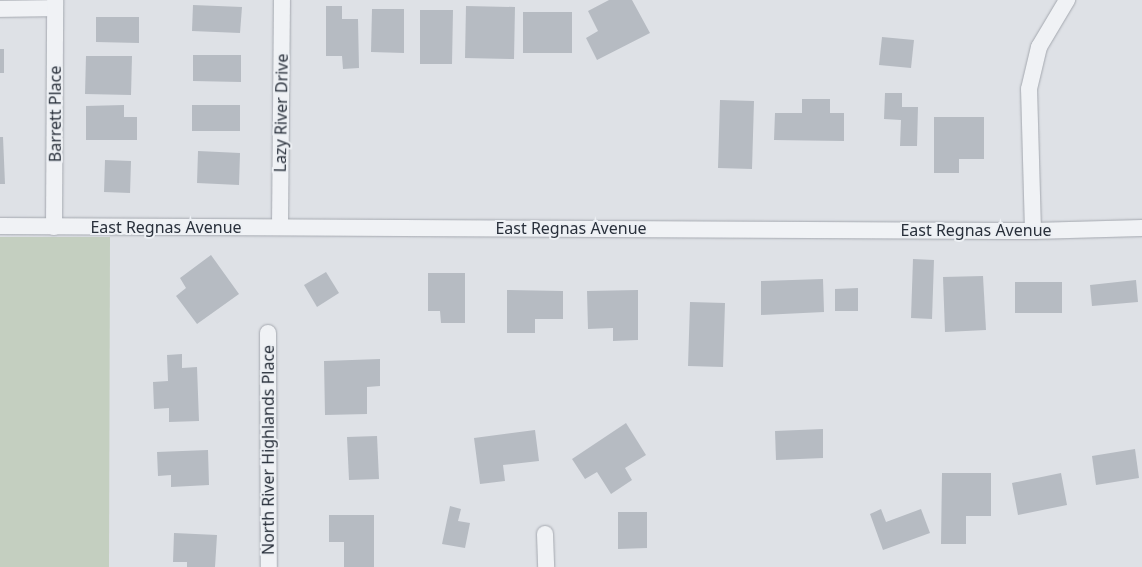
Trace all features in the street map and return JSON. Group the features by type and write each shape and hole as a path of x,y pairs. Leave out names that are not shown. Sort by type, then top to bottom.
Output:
{"street":[{"name":"Lazy River Drive","path":"280,226 282,0"},
{"path":"1033,231 1029,89 1039,46 1067,0"},
{"path":"0,9 55,4"},
{"name":"Barrett Place","path":"54,227 55,4"},
{"name":"East Regnas Avenue","path":"0,226 1033,231 1142,228"},
{"name":"North River Highlands Place","path":"268,332 268,567"},
{"path":"545,534 546,567"}],"green space":[{"path":"0,237 110,237 109,567 0,567"}],"building":[{"path":"609,0 632,0 650,33 597,60 586,38 598,31 588,11"},
{"path":"193,5 242,7 240,33 192,31"},
{"path":"326,6 342,6 342,19 358,19 359,68 343,69 342,56 326,56"},
{"path":"466,6 515,7 514,59 465,58"},
{"path":"372,9 404,9 404,53 371,52"},
{"path":"420,10 453,10 452,64 420,64"},
{"path":"523,12 572,12 572,53 523,53"},
{"path":"96,17 139,17 139,43 96,42"},
{"path":"882,37 914,40 911,68 879,65"},
{"path":"0,49 4,49 4,73 0,73"},
{"path":"193,55 241,55 241,82 193,81"},
{"path":"86,56 132,56 131,95 85,94"},
{"path":"885,93 902,93 902,107 918,107 917,146 900,146 901,120 884,119"},
{"path":"802,99 830,99 830,113 844,113 844,141 774,140 775,113 802,113"},
{"path":"720,100 754,101 752,169 718,168"},
{"path":"124,105 124,117 137,117 137,140 86,140 86,106"},
{"path":"192,105 240,105 240,131 192,131"},
{"path":"934,117 984,117 984,159 959,159 959,173 934,173"},
{"path":"0,137 3,137 5,184 0,184"},
{"path":"198,151 240,153 239,185 197,183"},
{"path":"105,160 131,161 130,193 104,192"},
{"path":"211,255 239,294 197,324 176,296 186,288 180,278"},
{"path":"913,259 934,260 932,319 911,318"},
{"path":"326,272 339,293 317,307 304,285"},
{"path":"428,273 465,273 465,323 441,323 440,311 428,311"},
{"path":"983,276 986,330 945,332 943,277"},
{"path":"823,279 824,312 761,315 761,281"},
{"path":"1136,280 1138,302 1092,306 1090,285"},
{"path":"1015,282 1062,282 1062,313 1015,313"},
{"path":"858,288 858,311 835,311 835,289"},
{"path":"507,290 563,291 563,319 535,319 535,333 507,333"},
{"path":"638,290 638,340 613,341 613,328 588,329 587,291"},
{"path":"690,302 725,303 723,367 688,366"},
{"path":"182,354 182,368 197,367 199,421 169,422 169,408 154,409 153,382 168,381 167,355"},
{"path":"380,359 380,386 367,387 367,414 325,415 324,361"},
{"path":"626,423 646,455 625,468 632,480 611,494 597,472 585,479 572,459"},
{"path":"823,429 823,458 776,460 775,431"},
{"path":"535,430 539,461 503,465 505,481 480,484 474,438"},
{"path":"377,436 379,479 349,480 347,437"},
{"path":"1135,449 1139,478 1096,485 1092,456"},
{"path":"208,450 209,485 171,487 171,475 158,476 157,452"},
{"path":"942,473 991,473 991,516 966,516 966,544 941,544"},
{"path":"1061,473 1067,505 1018,515 1012,483"},
{"path":"450,506 461,509 458,521 470,523 465,548 442,544"},
{"path":"881,509 886,522 921,509 930,533 883,550 870,514"},
{"path":"618,512 647,512 647,548 618,549"},
{"path":"329,515 374,515 374,567 344,567 344,542 329,542"},
{"path":"174,533 217,535 215,567 187,567 187,562 173,562"}]}
